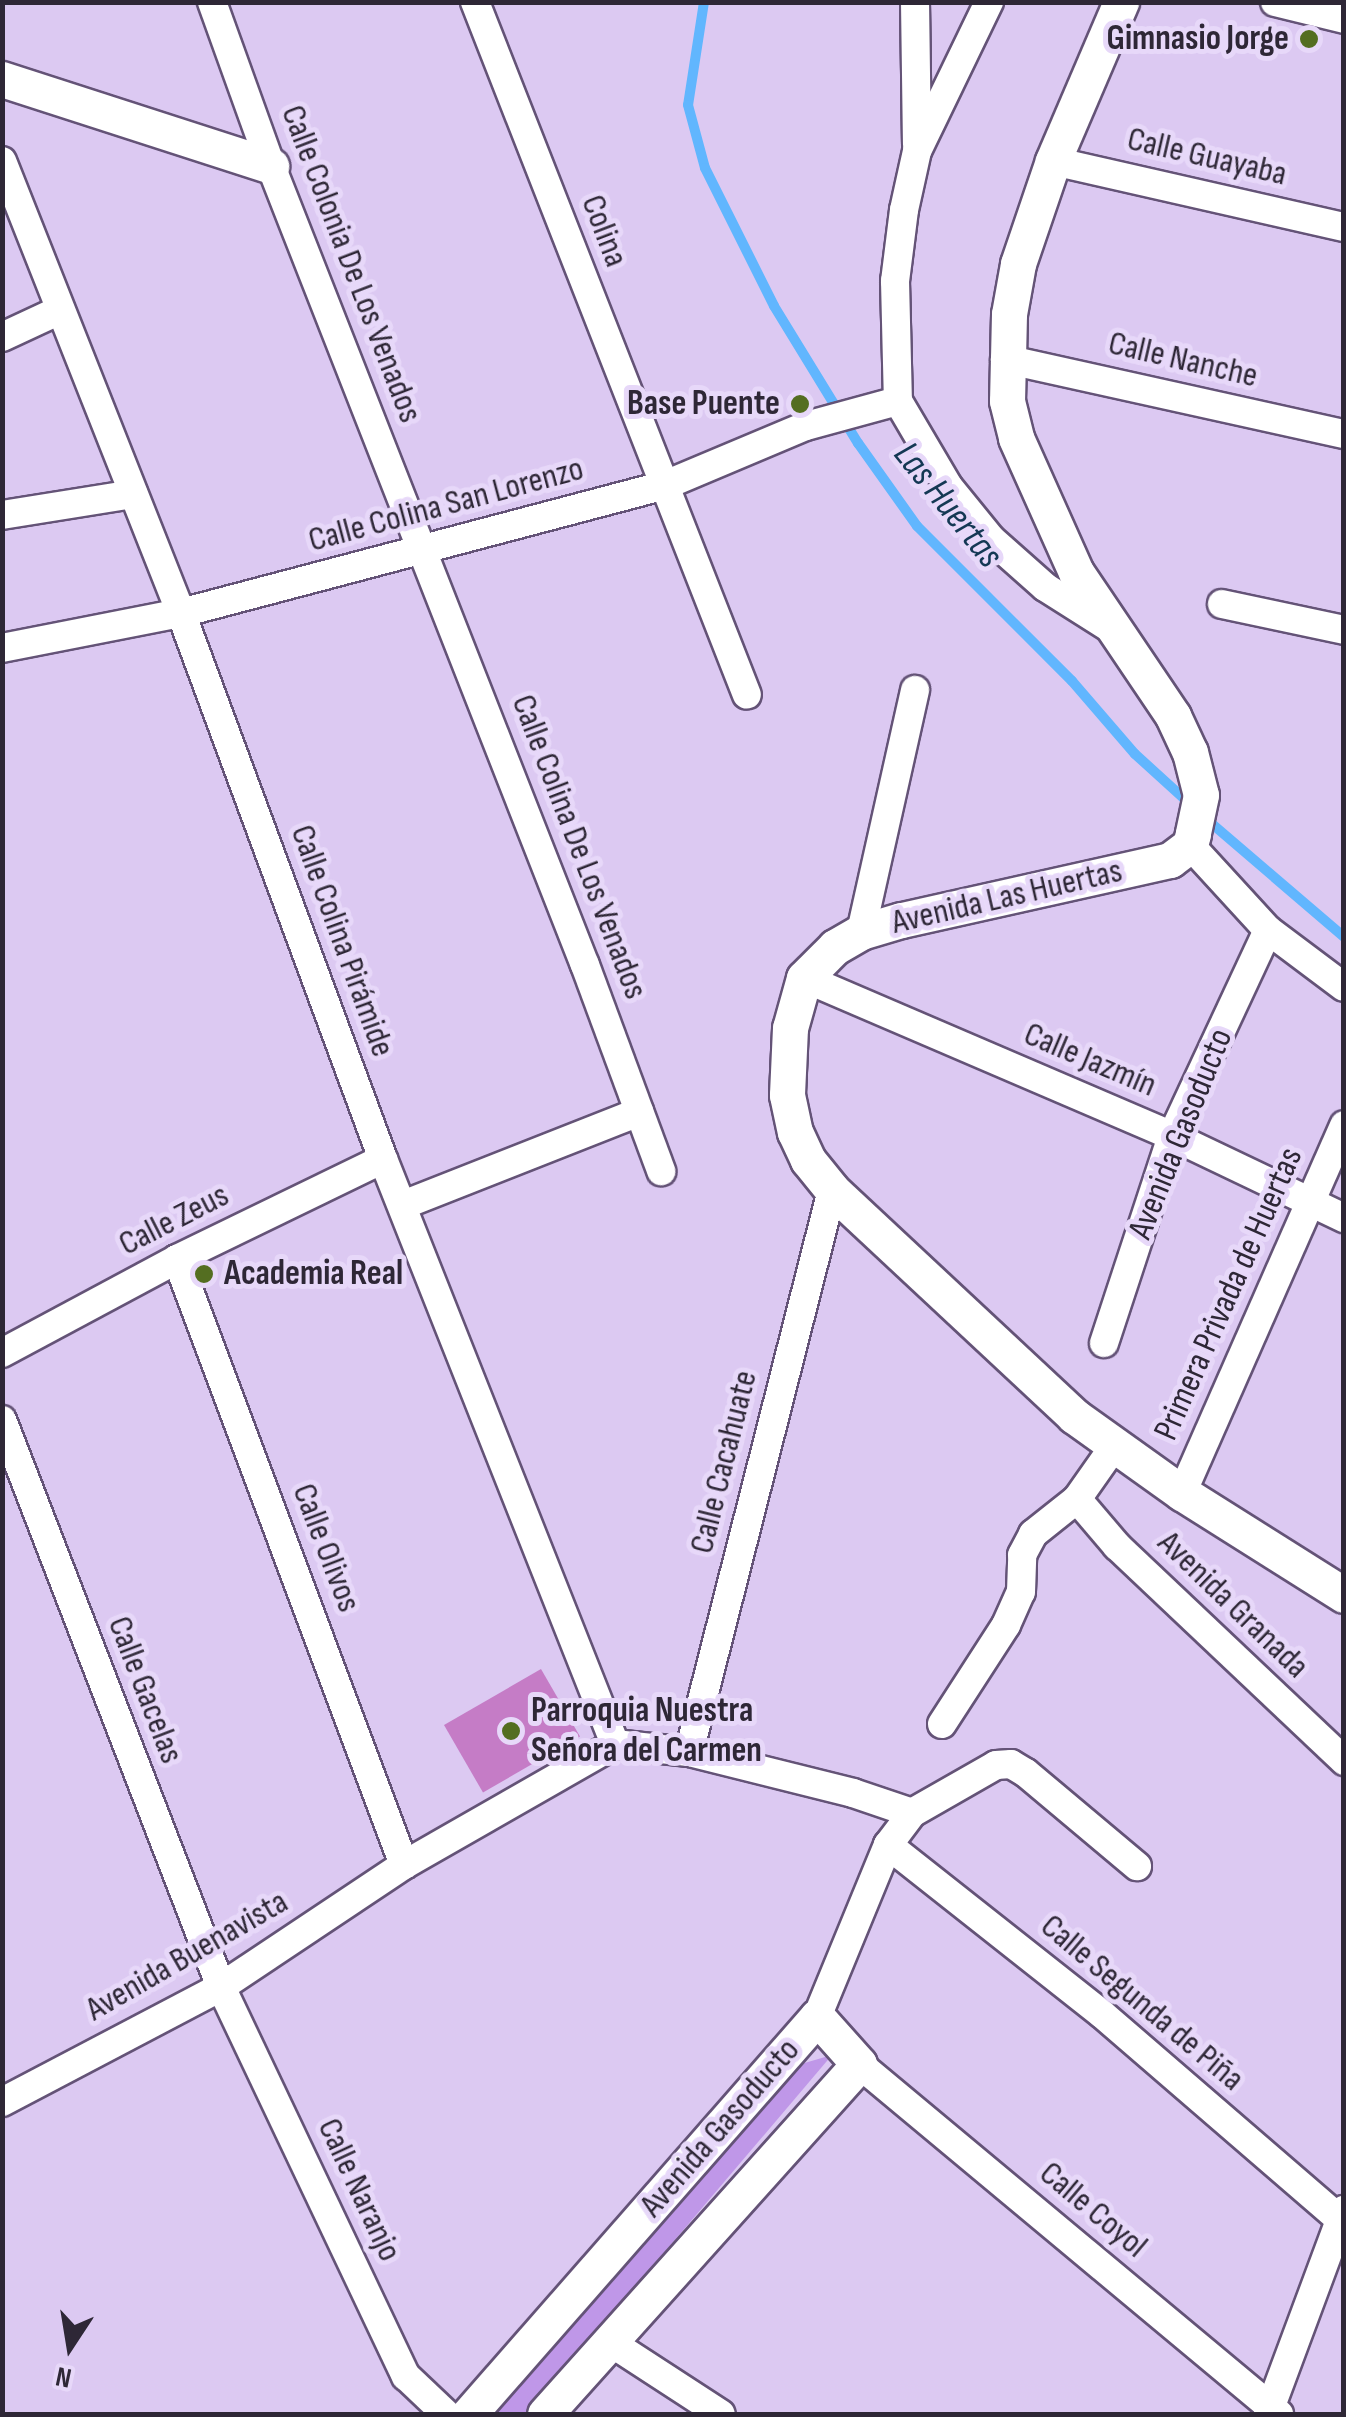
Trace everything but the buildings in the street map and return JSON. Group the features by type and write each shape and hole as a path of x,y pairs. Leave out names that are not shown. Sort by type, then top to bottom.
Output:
{"street":[{"name":"Calle Colonia De Los Venados","path":"212,2 271,166 424,551"},
{"name":"Colina","path":"475,2 747,695"},
{"path":"915,2 918,151 895,281 887,403 991,539 1045,587 1111,629"},
{"path":"918,151 990,2"},
{"path":"1121,2 1053,161 1018,264 1005,359 1007,401 1016,438 1076,572 1173,716 1190,752 1201,796 1192,839 1268,930 1344,987"},
{"path":"1275,2 1344,19"},
{"path":"2,80 271,166"},
{"name":"Calle Guayaba","path":"1053,161 1344,227"},
{"name":"Calle Colina Pirámide","path":"2,162 181,614 383,1158 615,1744"},
{"path":"2,336 60,310"},
{"name":"Calle Nanche","path":"1005,359 1344,434"},
{"name":"Calle Colina San Lorenzo","path":"2,648 181,614 663,486 806,426 887,403"},
{"path":"2,515 134,494"},
{"name":"Calle Colina De Los Venados","path":"424,551 661,1171"},
{"path":"1222,604 1344,630"},
{"path":"860,932 915,690"},
{"name":"Avenida Las Huertas","path":"1192,839 1170,860 860,932 834,946 804,978 790,1028 787,1095 795,1132 808,1160 832,1190 1074,1416 1182,1494 1343,1594"},
{"name":"Avenida Gasoducto","path":"1104,1343 1172,1136 1268,930"},
{"name":"Calle Jazmín","path":"804,978 1172,1136 1344,1218"},
{"path":"403,1205 639,1112"},
{"name":"Primera Privada de Huertas","path":"1182,1494 1344,1125"},
{"name":"Calle Zeus","path":"2,1353 178,1258 383,1158"},
{"name":"Calle Cacahuate","path":"690,1752 832,1190"},
{"name":"Calle Olivos","path":"178,1258 404,1864"},
{"name":"Calle Gacelas","path":"2,1420 221,1987"},
{"path":"942,1724 1006,1626 1021,1592 1022,1555 1033,1534 1076,1498 1114,1445"},
{"name":"Avenida Granada","path":"1076,1498 1118,1546 1344,1761"},
{"path":"615,1744 690,1752 912,1812"},
{"name":"Avenida Buenavista","path":"2,2102 221,1987 404,1864 615,1744"},
{"path":"817,2017 888,1845 912,1812 996,1766 1010,1764 1137,1866"},
{"name":"Calle Segunda de Piña","path":"888,1845 1102,2014 1342,2218"},
{"name":"Calle Naranjo","path":"221,1987 406,2376 446,2414"},
{"name":"Avenida Gasoducto","path":"469,2414 817,2017 859,2064 545,2414"},
{"name":"Calle Coyol","path":"859,2064 1273,2413"},
{"path":"1273,2413 1342,2218"},
{"path":"610,2342 721,2414"}],"shaded area":[{"path":"832,2055 527,2414 495,2413 494,2400 784,2069"}],"waterway":[{"name":"Las Huertas","path":"704,2 688,105 705,168 774,306 858,443 917,526 1072,681 1135,754 1191,805"},
{"name":"Las Huertas","path":"1204,817 1344,937"}],"place":[{"name":"Gimnasio Jorge","path":"1309,39"},
{"name":"Base Puente","path":"800,404"},
{"name":"Academia Real","path":"204,1274"},
{"name":"Parroquia Nuestra Señora del Carmen","path":"511,1731"}]}
